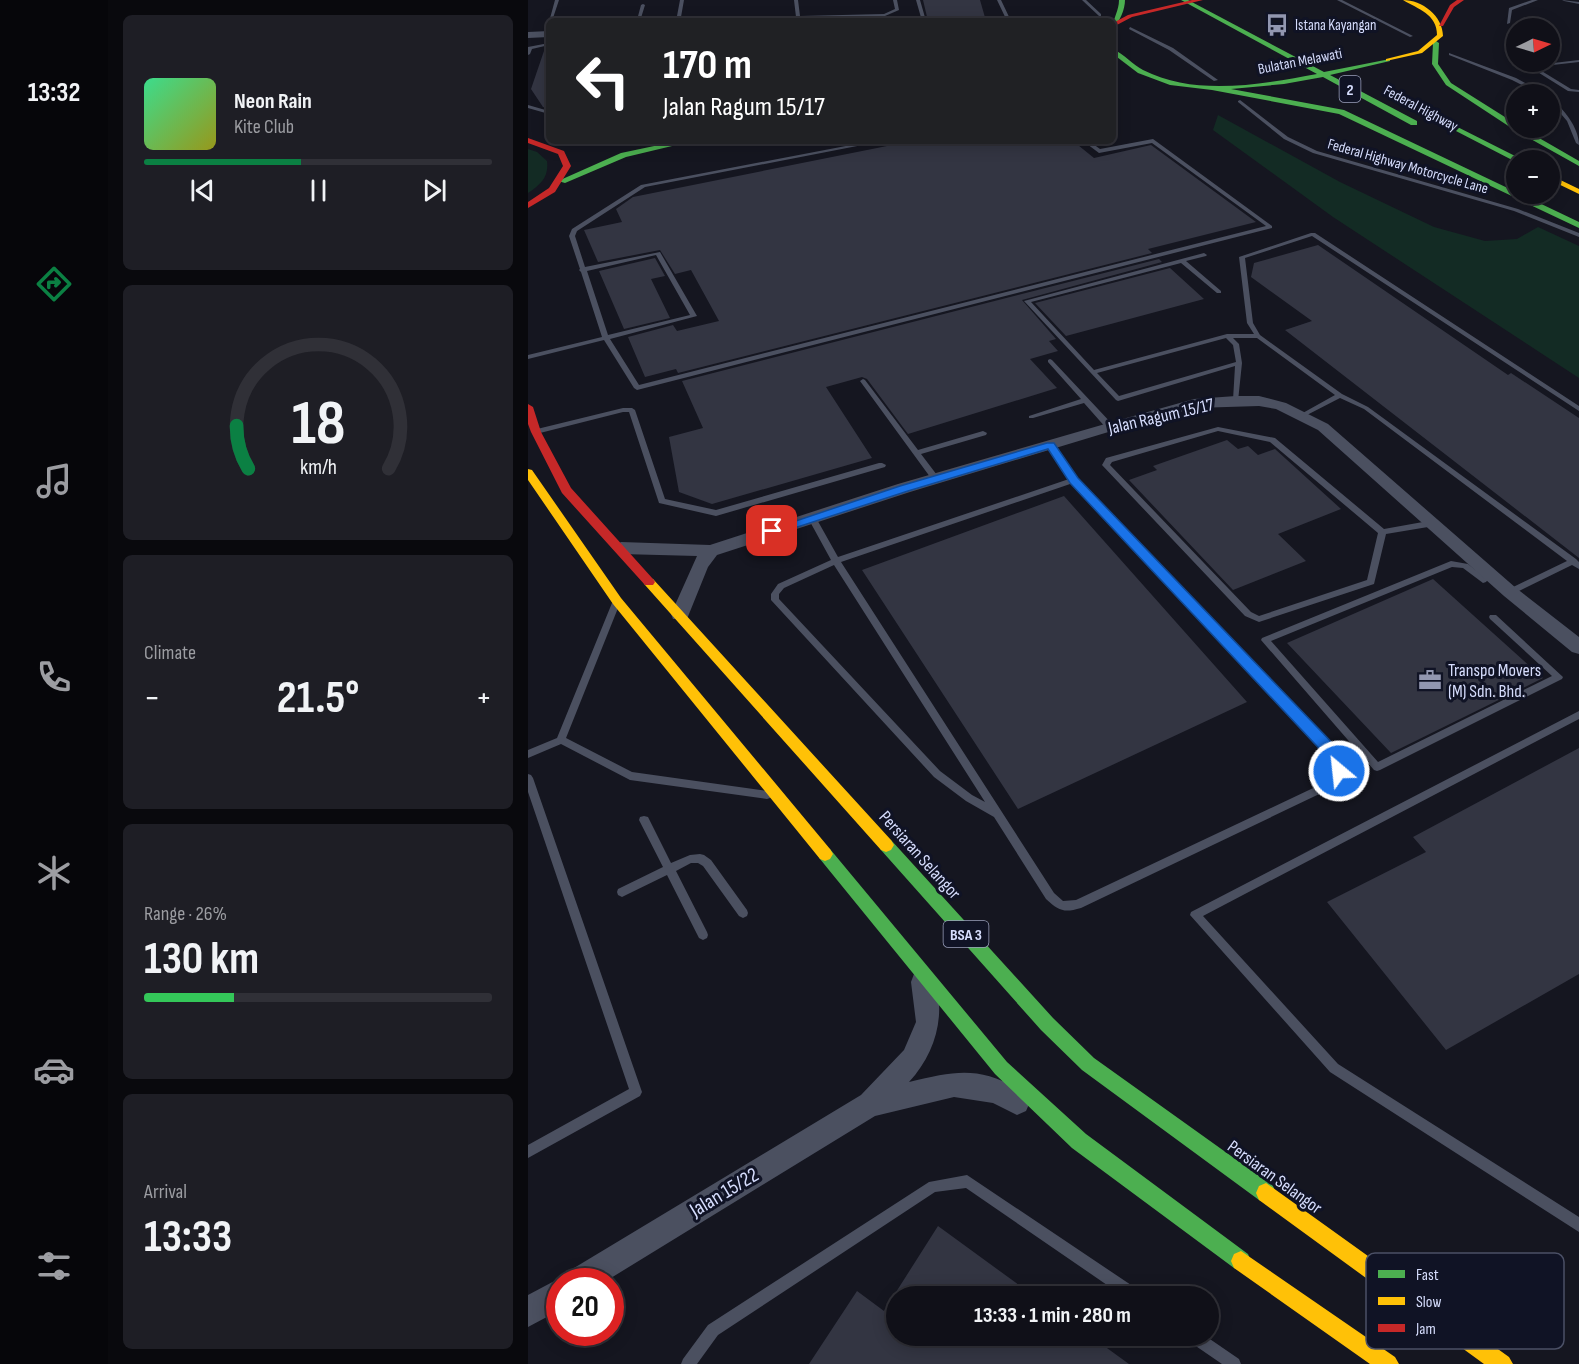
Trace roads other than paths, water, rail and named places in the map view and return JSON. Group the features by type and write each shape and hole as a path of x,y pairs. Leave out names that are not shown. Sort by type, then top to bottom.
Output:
{"main road":[{"path":"1116,19 1122,7 1122,0"},
{"name":"Federal Highway","path":"1184,0 1423,128"},
{"path":"1116,23 1130,16 1200,0"},
{"name":"Federal Highway","path":"1208,0 1506,153"},
{"path":"1406,0 1431,13 1440,25 1441,35 1436,43 1435,64 1448,84 1506,120"},
{"path":"1440,25 1452,6 1461,0"},
{"name":"Bulatan Melawati","path":"1116,53 1134,66 1179,83 1270,85 1404,56 1436,43"},
{"path":"1121,76 1179,83"},
{"path":"1214,84 1341,112 1579,225"},
{"path":"1535,138 1579,164"},
{"path":"528,140 561,153 567,166 562,181"},
{"path":"542,144 574,145"},
{"path":"612,145 618,144"},
{"path":"528,206 553,190 562,181 593,165 627,152 672,144"},
{"path":"1560,182 1579,192"},
{"path":"1560,200 1579,210"},
{"name":"Persiaran Selangor","path":"528,407 536,432 566,490 621,548 1047,1024 1088,1064 1366,1265"},
{"path":"528,472 617,601 1001,1068 1079,1141 1281,1290 1366,1349"},
{"path":"1366,1349 1388,1364"},
{"name":"Persiaran Selangor","path":"1481,1349 1502,1364"}],"street":[{"path":"528,35 546,34"},
{"name":"Jalan Ragum 15/17","path":"621,548 711,552 936,479 1110,427 1194,404 1236,400 1281,406 1323,427 1489,573 1579,647"},
{"path":"680,614 700,565 711,552"},
{"name":"Jalan 15/22","path":"600,1268 870,1104 913,1059 928,1022 921,970"},
{"name":"Jalan 15/22","path":"870,1104 954,1084 996,1090 1079,1141"},
{"path":"528,1312 546,1301"}],"lane":[{"path":"551,18 557,0"},
{"path":"666,18 679,17 682,0"},
{"path":"796,0 797,18"},
{"path":"819,18 885,15 897,10 895,0"},
{"path":"918,0 923,18"},
{"path":"999,0 1008,18"},
{"path":"1084,0 1100,15"},
{"path":"1339,0 1411,36"},
{"path":"1509,18 1510,9 1536,0"},
{"path":"1564,0 1579,3"},
{"path":"640,18 643,5"},
{"path":"1130,28 1171,49 1214,84"},
{"path":"528,54 530,48 546,45"},
{"path":"1451,54 1524,84"},
{"path":"1578,95 1530,66 1579,61"},
{"name":"Federal Highway Motorcycle Lane","path":"1240,101 1286,138 1315,152 1516,210 1579,235"},
{"path":"528,106 546,112"},
{"path":"1560,111 1569,121 1579,143"},
{"path":"864,144 643,186 574,231 572,236 582,270 606,338 637,388 1270,227 1153,141 1099,151 1090,144"},
{"path":"1552,212 1579,235"},
{"path":"1576,564 1366,408 1340,395 1258,336 1250,323 1242,256 1313,234 1579,409"},
{"path":"528,357 694,316 658,253 582,270"},
{"path":"1204,255 1027,301 1118,399 1239,363"},
{"path":"1182,261 1219,292"},
{"path":"1093,372 1227,336 1258,336"},
{"path":"1227,336 1236,344 1239,363 1236,400"},
{"path":"1050,362 1110,427"},
{"path":"863,381 936,479"},
{"path":"1303,415 1340,395"},
{"path":"1032,417 1085,400"},
{"path":"536,432 623,410 632,411 662,501 716,513 882,465"},
{"path":"1382,532 1371,582 1258,619 1248,614 1106,465 1109,460 1218,429 1272,440 1382,532 1434,523"},
{"path":"916,453 983,434"},
{"path":"812,518 836,561 1050,896 1061,906 1077,905 1332,784 1339,771 1334,755 1074,480 1050,445"},
{"path":"998,814 969,798 937,774 775,600 775,594 781,586 836,561 1074,480"},
{"path":"1489,573 1483,580 1465,566 1451,564 1265,640 1377,767 1559,676 1493,617"},
{"path":"1510,591 1576,564"},
{"path":"528,754 561,740 617,601"},
{"path":"1579,715 1195,915 1334,1068 1579,1225"},
{"path":"561,740 630,776 778,797"},
{"path":"528,778 636,1092 528,1152"},
{"path":"644,820 703,935"},
{"path":"622,892 690,859 699,858 707,863 743,913"},
{"path":"688,1364 713,1330 933,1186 967,1180 1121,1286"},
{"path":"1208,1346 1234,1364"}],"place":[{"name":"Istana Kayangan","path":"1277,25"},
{"name":"Transpo Movers (M) Sdn. Bhd.","path":"1430,680"}]}
